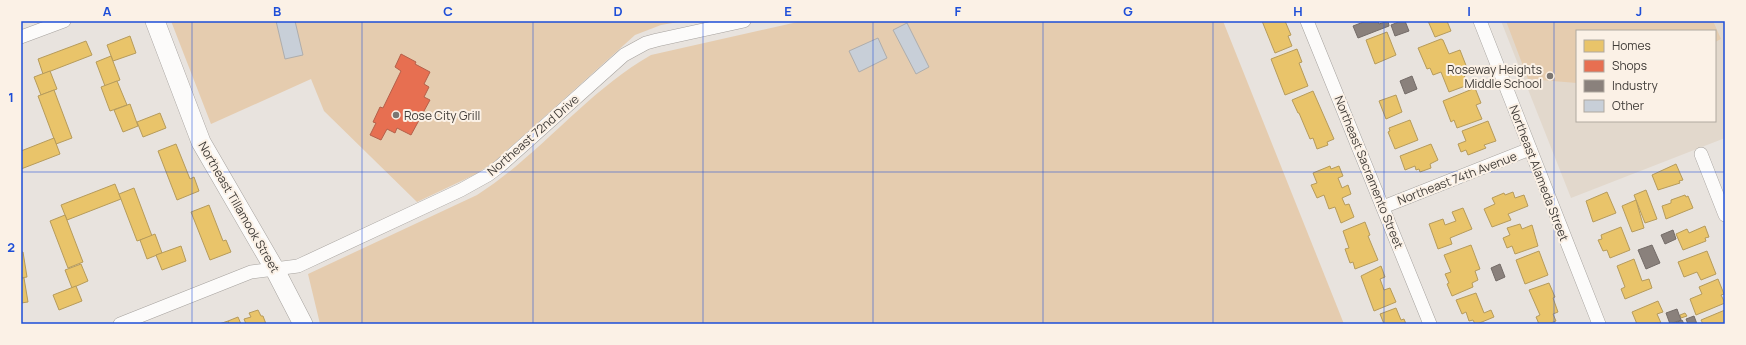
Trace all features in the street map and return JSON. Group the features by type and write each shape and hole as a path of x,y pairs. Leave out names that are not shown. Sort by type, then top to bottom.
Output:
{"street":[{"path":"21,38 64,21"},
{"name":"Northeast Tillamook Street","path":"154,21 201,142 274,268 303,324"},
{"name":"Northeast 72nd Drive","path":"120,324 251,272 298,266 461,190 488,175 614,64 636,48 657,40 744,21"},
{"name":"Northeast Sacramento Street","path":"1307,21 1430,324"},
{"name":"Northeast Alameda Street","path":"1480,21 1598,324"},
{"name":"Northeast 74th Avenue","path":"1383,207 1530,149"},
{"path":"1701,154 1725,215"}],"shaded area":[{"path":"171,21 684,21 661,25 635,35 494,162 476,174 417,202 324,111 311,79 211,124"},
{"path":"802,21 1223,21 1344,324 320,324 308,274 477,195 522,161 584,105 627,70 651,55"},
{"name":"Roseway Heights Middle School","path":"1501,21 1725,21 1725,138 1571,198"},
{"path":"1506,21 1713,21 1721,39 1716,42 1716,30 1576,30 1576,83 1528,79"}],"building: Homes":[{"path":"1262,21 1285,21 1291,35 1288,36 1292,46 1275,53"},
{"path":"1428,21 1447,21 1451,31 1435,37"},
{"path":"1387,32 1396,55 1375,64 1366,40"},
{"path":"130,36 136,53 113,61 107,45"},
{"path":"1441,39 1443,40 1449,54 1460,50 1467,68 1462,70 1468,85 1449,92 1441,72 1433,75 1430,68 1427,69 1418,48"},
{"path":"86,41 92,55 43,74 38,59"},
{"path":"1297,49 1302,62 1299,63 1308,86 1285,95 1271,59"},
{"path":"111,56 120,80 105,86 96,62"},
{"path":"50,71 57,89 41,95 34,77"},
{"path":"117,81 127,105 110,111 101,87"},
{"path":"1475,88 1481,103 1476,105 1482,119 1457,128 1454,120 1451,122 1443,101"},
{"path":"54,90 72,138 56,144 38,96"},
{"path":"1313,91 1334,139 1327,142 1328,145 1317,149 1313,138 1310,139 1292,100"},
{"path":"1396,95 1402,112 1386,119 1379,101"},
{"path":"130,104 138,126 123,132 114,110"},
{"path":"160,113 166,128 143,137 137,122"},
{"path":"1410,120 1418,140 1395,149 1388,132 1390,131 1389,128"},
{"path":"1488,121 1496,141 1484,145 1486,148 1468,155 1466,150 1461,152 1458,144 1466,141 1462,131"},
{"path":"54,138 60,154 21,169 21,151"},
{"path":"176,144 190,179 194,177 199,191 177,200 158,151"},
{"path":"1431,144 1438,160 1430,164 1431,168 1420,172 1419,169 1416,170 1415,166 1405,170 1400,156"},
{"path":"1676,164 1683,180 1679,181 1680,183 1658,190 1652,175"},
{"path":"1330,166 1331,169 1339,166 1343,176 1338,178 1342,188 1348,185 1351,194 1342,198 1345,205 1349,204 1354,217 1341,223 1335,207 1329,209 1324,195 1317,198 1311,185 1317,183 1313,173"},
{"path":"115,184 121,199 67,220 61,205"},
{"path":"134,188 152,236 137,241 119,194"},
{"path":"1646,190 1657,219 1645,223 1634,195"},
{"path":"1513,192 1515,198 1524,195 1528,206 1508,214 1511,220 1492,227 1484,209 1495,204 1492,198 1504,193 1505,195"},
{"path":"1607,192 1616,213 1593,222 1586,201"},
{"path":"1685,195 1686,197 1688,196 1693,208 1666,219 1662,206 1671,203 1671,200"},
{"path":"1636,200 1644,228 1632,232 1622,206"},
{"path":"209,205 223,241 226,240 231,252 210,260 191,212"},
{"path":"1463,208 1472,229 1450,238 1452,244 1438,249 1429,224 1443,219 1445,225 1456,221 1452,212"},
{"path":"65,215 83,262 68,268 50,221"},
{"path":"1365,222 1370,235 1368,236 1378,260 1355,269 1353,262 1350,263 1345,249 1349,248 1343,231"},
{"path":"1520,224 1522,229 1532,225 1538,246 1515,254 1512,246 1507,248 1503,238 1510,235 1507,228"},
{"path":"1705,226 1709,237 1705,238 1706,241 1683,250 1676,234 1687,229 1689,233"},
{"path":"1621,227 1630,250 1610,258 1607,250 1603,251 1598,240 1602,239 1601,235"},
{"path":"155,234 162,253 147,259 140,240"},
{"path":"1471,245 1480,269 1475,271 1478,280 1472,283 1473,287 1452,296 1445,274 1451,272 1444,255"},
{"path":"181,246 186,261 162,270 156,255"},
{"path":"1539,251 1548,275 1525,284 1516,260"},
{"path":"1707,251 1716,274 1701,280 1697,272 1684,277 1678,262"},
{"path":"21,252 23,252 27,277 21,278"},
{"path":"1634,259 1642,281 1649,279 1652,288 1625,299 1621,289 1625,287 1617,266"},
{"path":"81,264 88,281 72,288 65,270"},
{"path":"1381,266 1385,277 1380,279 1384,290 1390,288 1396,302 1374,311 1361,276"},
{"path":"21,278 24,278 28,302 21,303"},
{"path":"1718,279 1724,294 1721,295 1725,303 1696,315 1690,299 1702,294 1699,287"},
{"path":"1549,283 1555,297 1553,298 1558,312 1553,314 1556,321 1548,324 1539,324 1536,317 1540,315 1529,290"},
{"path":"76,286 82,301 59,310 53,295"},
{"path":"1476,293 1484,313 1491,310 1494,317 1475,324 1473,320 1469,321 1466,312 1462,314 1456,300"},
{"path":"1658,301 1663,312 1657,314 1661,323 1637,324 1632,312"},
{"path":"1396,308 1401,320 1404,319 1406,324 1384,324 1380,314"},
{"path":"258,310 261,316 263,316 266,324 246,324 244,319 251,317 249,313"},
{"path":"1725,310 1725,324 1703,324 1701,320"},
{"path":"1685,313 1687,316 1681,318 1680,315"},
{"path":"238,317 241,324 229,324 228,321"},
{"path":"228,321 229,324 219,324"}],"building: Shops":[{"path":"401,54 430,72 424,84 429,87 424,97 430,100 411,135 397,128 395,133 387,129 381,140 370,135 376,123 373,122 380,107 383,108 401,71 395,67"}],"building: Industry":[{"path":"1366,21 1378,21 1379,24 1388,21 1389,26 1358,38 1353,26"},
{"path":"1405,21 1409,31 1395,36 1391,25"},
{"path":"1412,76 1417,89 1405,94 1400,81"},
{"path":"1673,230 1676,239 1665,244 1661,235"},
{"path":"1652,245 1660,263 1646,269 1638,250"},
{"path":"1500,264 1505,277 1496,281 1491,268"},
{"path":"1677,309 1681,320 1670,324 1666,313"},
{"path":"1694,316 1697,324 1688,324 1686,319"},
{"path":"1682,320 1684,324 1673,324"}],"building: Other":[{"path":"276,21 295,21 303,55 285,59"},
{"path":"907,23 929,67 916,74 893,30"},
{"path":"878,38 887,58 859,72 849,51"}],"place":[{"name":"Roseway Heights Middle School","path":"1550,76"},
{"name":"Rose City Grill","path":"396,115"}]}
